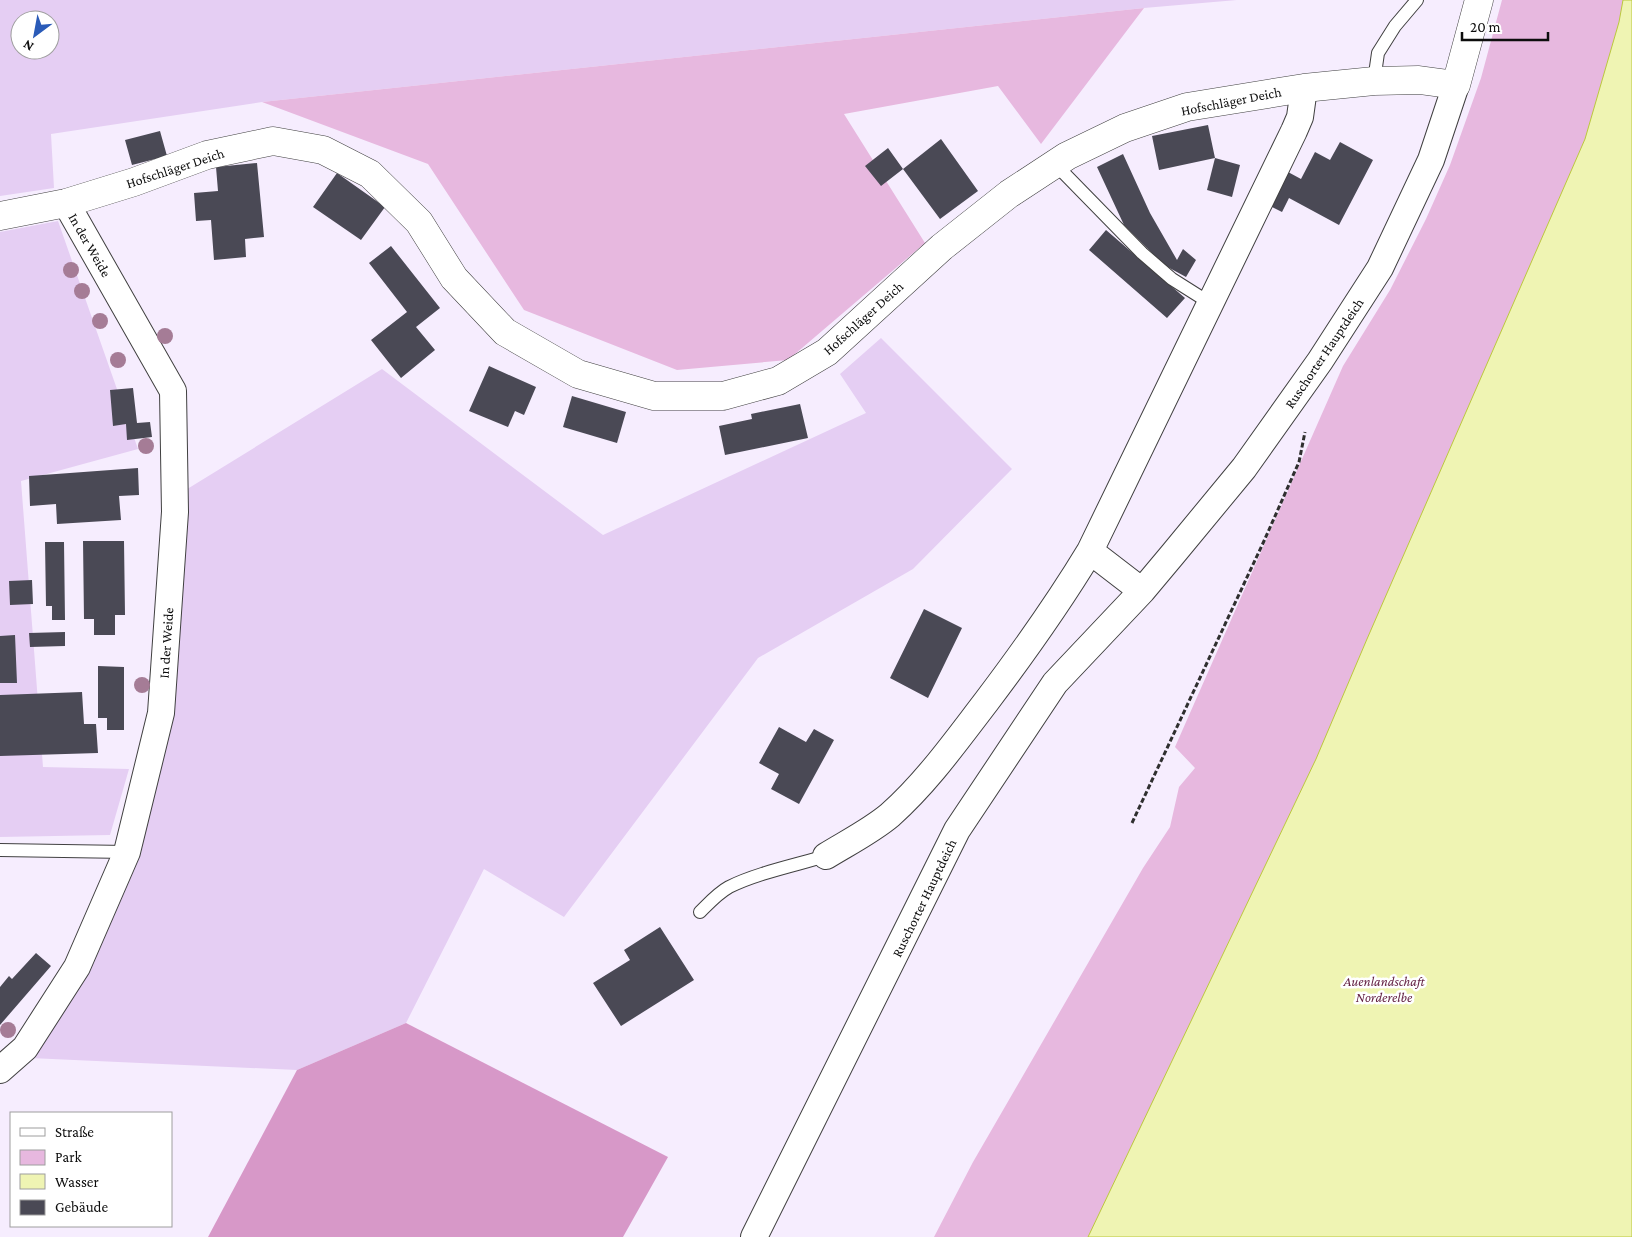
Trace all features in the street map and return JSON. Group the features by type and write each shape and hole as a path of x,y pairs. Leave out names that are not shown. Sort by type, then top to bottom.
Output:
{"street":[{"path":"1456,85 1478,0"},
{"name":"Hofschläger Deich","path":"0,216 66,203 134,182 207,155 263,143 273,141 323,150 370,174 419,222 454,278 505,332 578,374 654,396 723,396 778,381 827,352 942,247 1009,194 1067,156 1125,128 1187,107 1304,88 1374,81 1419,80 1456,85"},
{"name":"Ruschorter Hauptdeich","path":"754,1237 957,830 1055,683 1142,591 1244,468 1320,361 1380,268 1431,160 1456,85"},
{"path":"826,856 888,816 926,778 942,760 1023,652 1071,582 1090,551 1300,118 1304,88"},
{"name":"In der Weide","path":"0,1070 25,1048 77,967 127,852 161,713 175,512 173,391 66,203"},
{"path":"1090,551 1142,591"}],"lane":[{"path":"1374,81 1378,53 1396,26 1417,0"},
{"path":"1055,164 1142,254 1172,279 1210,303"},
{"path":"0,850 127,852"},
{"path":"700,912 718,894 730,887 755,877 826,856"}],"path":[{"path":"1132,823 1299,462 1306,425"}],"shaded area":[{"path":"0,0 1237,0 1144,8 262,102 51,134 54,188 0,196"},
{"path":"58,221 138,449 21,481 43,767 129,769 110,835 0,837 0,232"},
{"path":"881,338 1012,469 913,569 758,658 564,917 484,869 406,1023 297,1070 30,1058 91,969 141,854 170,712 184,491 382,369 603,535 866,413 840,374"},
{"path":"406,1023 668,1157 623,1237 208,1237 297,1070"}],"green space":[{"name":"Auenlandschaft Norderelbe","path":"1502,0 1632,0 1632,1237 934,1237 973,1162 1143,868 1170,827 1179,787 1195,768 1175,747 1343,366 1390,290 1426,219 1450,165 1481,78"},
{"path":"1144,8 1041,144 998,86 844,114 925,243 788,360 677,370 524,310 428,164 262,102"}],"water":[{"name":"Auenlandschaft Norderelbe","path":"1623,0 1632,0 1632,1237 1088,1237 1316,759 1585,139 1619,22"}],"building":[{"path":"1208,125 1215,158 1159,170 1152,136"},
{"path":"160,131 167,156 132,165 125,140"},
{"path":"941,139 978,191 940,219 903,169"},
{"path":"1340,142 1373,160 1339,225 1289,198 1282,212 1270,206 1288,172 1301,179 1315,152 1330,160"},
{"path":"888,148 903,169 881,186 865,166"},
{"path":"1123,154 1150,213 1177,260 1183,249 1196,260 1186,277 1164,265 1124,225 1097,167"},
{"path":"1215,158 1240,165 1232,197 1207,190"},
{"path":"257,163 264,237 245,239 246,257 214,260 211,220 196,221 194,193 218,191 216,167"},
{"path":"337,173 385,207 361,240 313,207"},
{"path":"1106,230 1185,298 1167,318 1089,250"},
{"path":"391,246 440,308 416,327 435,350 401,378 371,340 407,312 369,263"},
{"path":"489,366 536,387 524,415 515,411 508,427 469,411"},
{"path":"133,388 137,423 150,422 152,437 127,440 126,424 113,426 110,390"},
{"path":"572,396 626,412 617,443 563,427"},
{"path":"800,404 808,438 725,455 719,426 752,419 751,414"},
{"path":"138,468 139,495 119,496 121,520 57,524 56,504 30,506 29,476"},
{"path":"83,541 124,541 125,615 115,615 115,635 94,635 94,619 84,619"},
{"path":"45,542 64,542 65,620 52,620 52,606 46,606"},
{"path":"32,580 33,604 10,605 9,581"},
{"path":"924,609 962,628 928,698 890,678"},
{"path":"65,632 65,646 30,647 29,633"},
{"path":"15,635 17,683 0,683 0,636"},
{"path":"98,666 124,667 124,730 107,730 107,718 98,718"},
{"path":"82,692 84,724 96,724 98,753 0,756 0,695"},
{"path":"779,727 806,742 814,729 834,740 799,804 771,789 779,774 759,763"},
{"path":"660,927 694,980 621,1026 593,983 630,960 624,950"},
{"path":"36,953 51,966 0,1025 0,987 9,976 12,979"}]}
